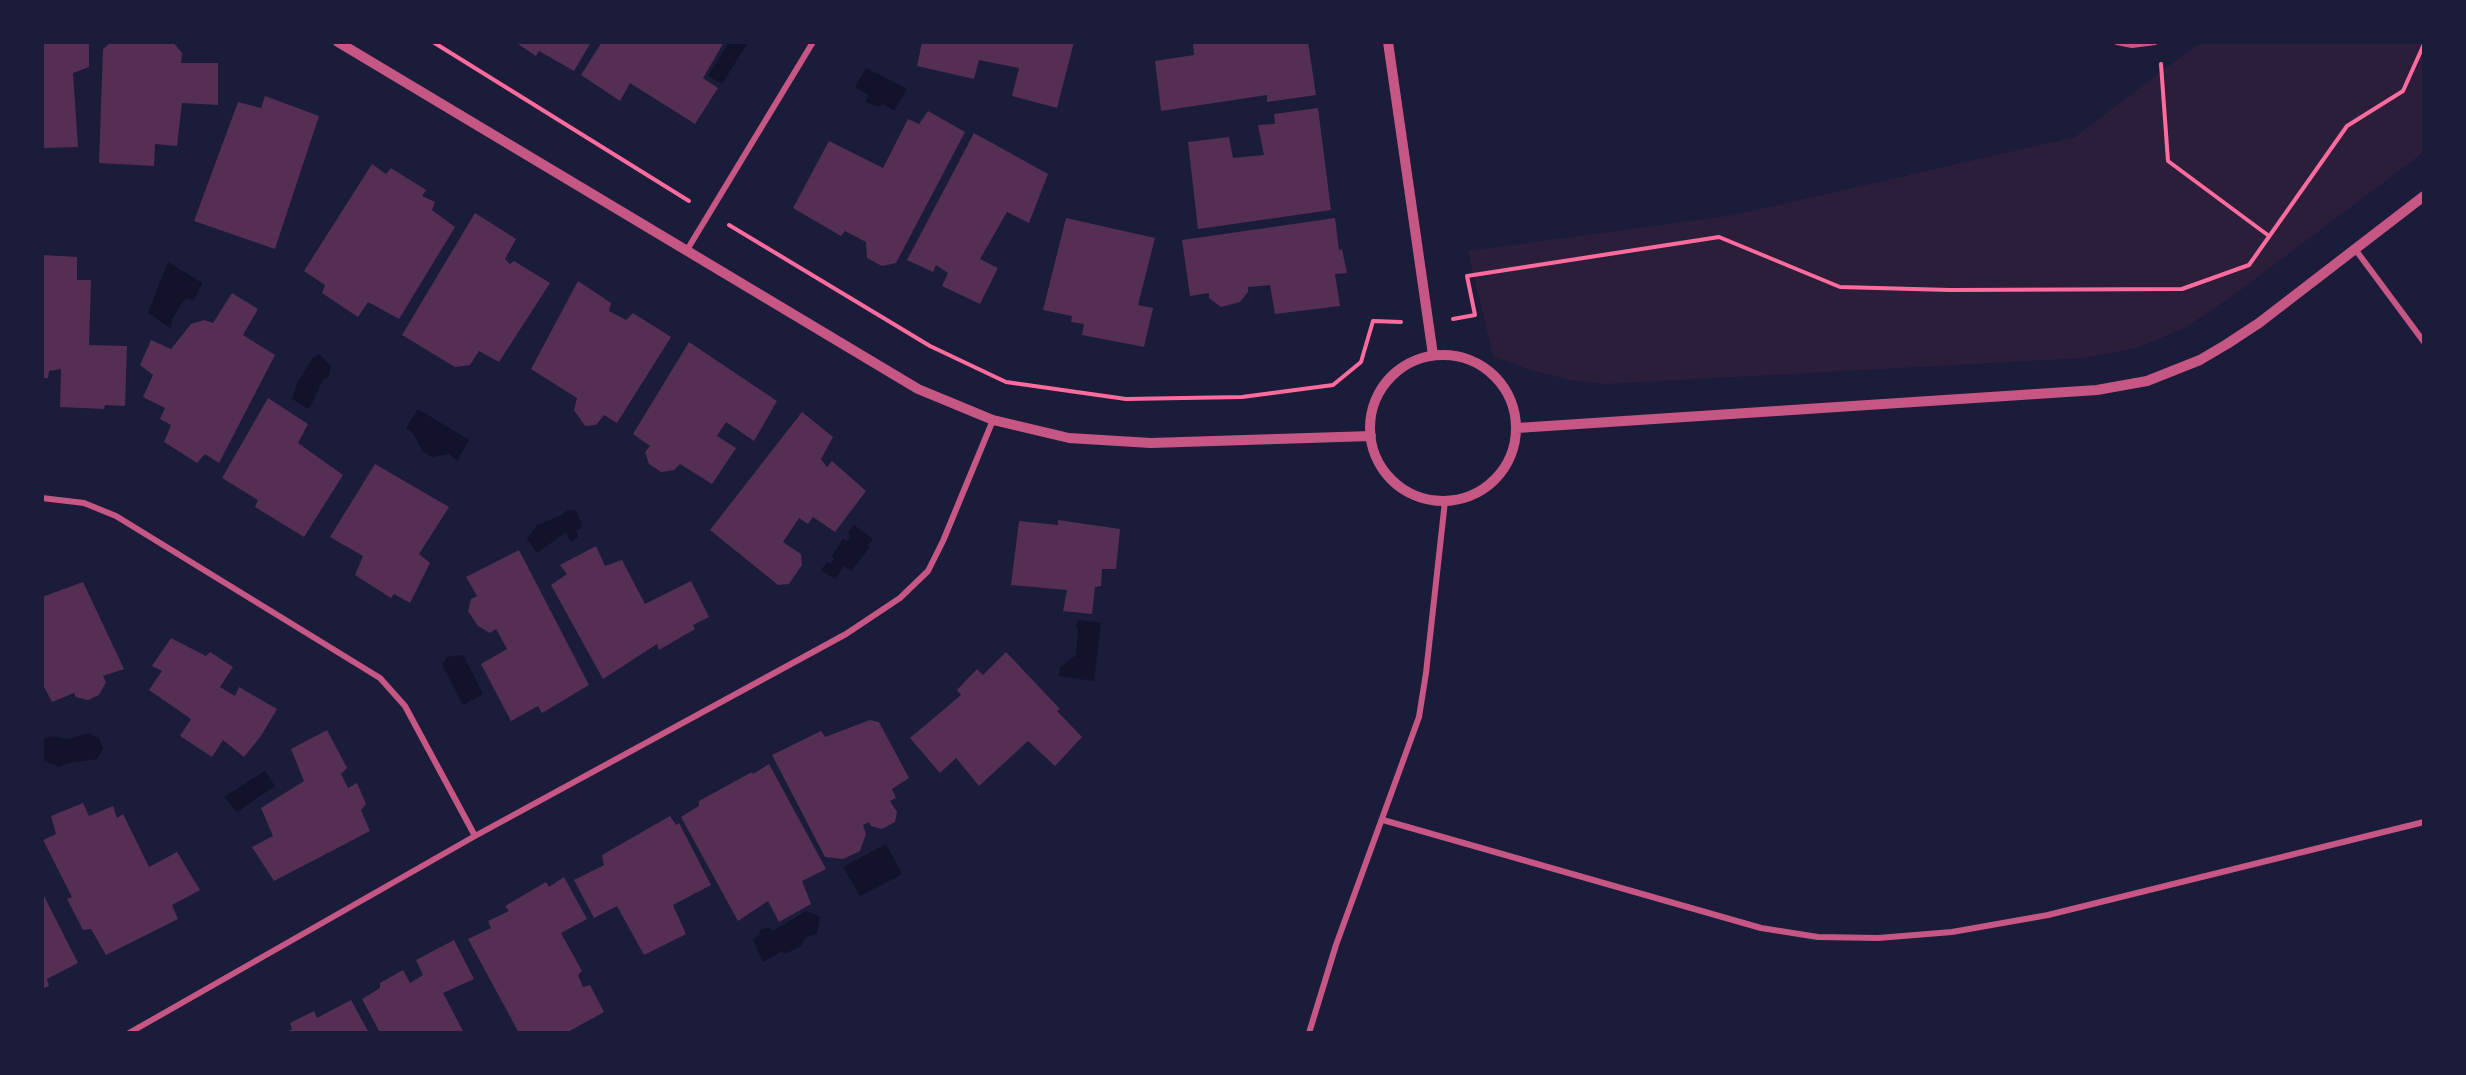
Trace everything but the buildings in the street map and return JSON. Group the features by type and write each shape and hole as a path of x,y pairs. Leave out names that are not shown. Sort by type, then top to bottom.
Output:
{"street":[{"path":"338,42 918,389 993,420 1069,438 1151,443 1371,436"},
{"path":"687,250 813,42"},
{"path":"1388,42 1433,355"},
{"path":"2117,42 2132,45 2155,42"},
{"path":"1517,428 2097,390 2136,384 2200,360 2227,344 2259,323 2424,196"},
{"path":"2355,248 2424,342"},
{"path":"1433,355 1454,356 1474,362 1491,373 1505,389 1514,408 1517,428 1514,447 1506,465 1496,480 1481,491 1463,499 1445,501 1424,499 1404,490 1387,475 1376,457 1371,436 1371,417 1376,399 1386,383 1399,370 1415,360 1433,355"},
{"path":"129,1033 475,836 846,634 900,598 928,571 943,541 993,420"},
{"path":"42,498 84,503 116,516 380,678 405,706 475,836"},
{"path":"1309,1033 1336,945 1419,717 1445,501"},
{"path":"1383,820 1761,928 1818,937 1878,938 1952,932 2048,915 2424,822"}],"path":[{"path":"433,42 709,214 930,346 1006,382 1126,399 1242,397 1333,385 1361,362 1373,321 1428,324 1474,315 1467,276 1719,237 1840,287 1950,290 2182,289 2249,265 2347,126 2403,91 2424,44"},
{"path":"2160,54 2168,161 2269,237"}],"shaded area":[{"path":"729,42 748,42 722,84 708,76"},
{"path":"2201,42 2424,42 2424,152 2234,295 2183,329 2136,348 2084,358 1606,384 1570,380 1527,369 1493,356 1468,251 1734,215 2075,137"},
{"path":"866,68 907,89 894,111 883,104 879,107 866,102 868,95 855,87"},
{"path":"168,262 202,283 194,300 186,298 183,301 170,328 148,313"},
{"path":"319,354 331,366 329,376 323,380 309,409 292,399 297,383 312,359"},
{"path":"418,409 469,440 457,461 449,454 432,457 423,452 413,433 406,428"},
{"path":"568,510 576,511 582,525 576,530 578,537 571,542 566,532 537,553 527,539 537,525 560,516"},
{"path":"854,525 873,539 867,546 870,547 851,571 844,566 835,579 821,570 827,562 830,564 834,558 831,557 843,539 846,541 851,538 848,533"},
{"path":"1079,620 1101,623 1094,681 1059,676 1060,667 1076,655 1078,631 1076,624"},
{"path":"463,655 483,694 463,705 442,665 447,657"},
{"path":"89,733 99,738 103,749 97,759 67,763 59,767 42,760 42,740 51,736 68,739"},
{"path":"265,771 275,786 237,812 224,797"},
{"path":"886,844 902,874 860,896 843,867"},
{"path":"806,911 820,917 817,933 805,938 801,946 787,953 780,952 763,962 753,940 760,934 759,931 768,927 773,931"}]}
